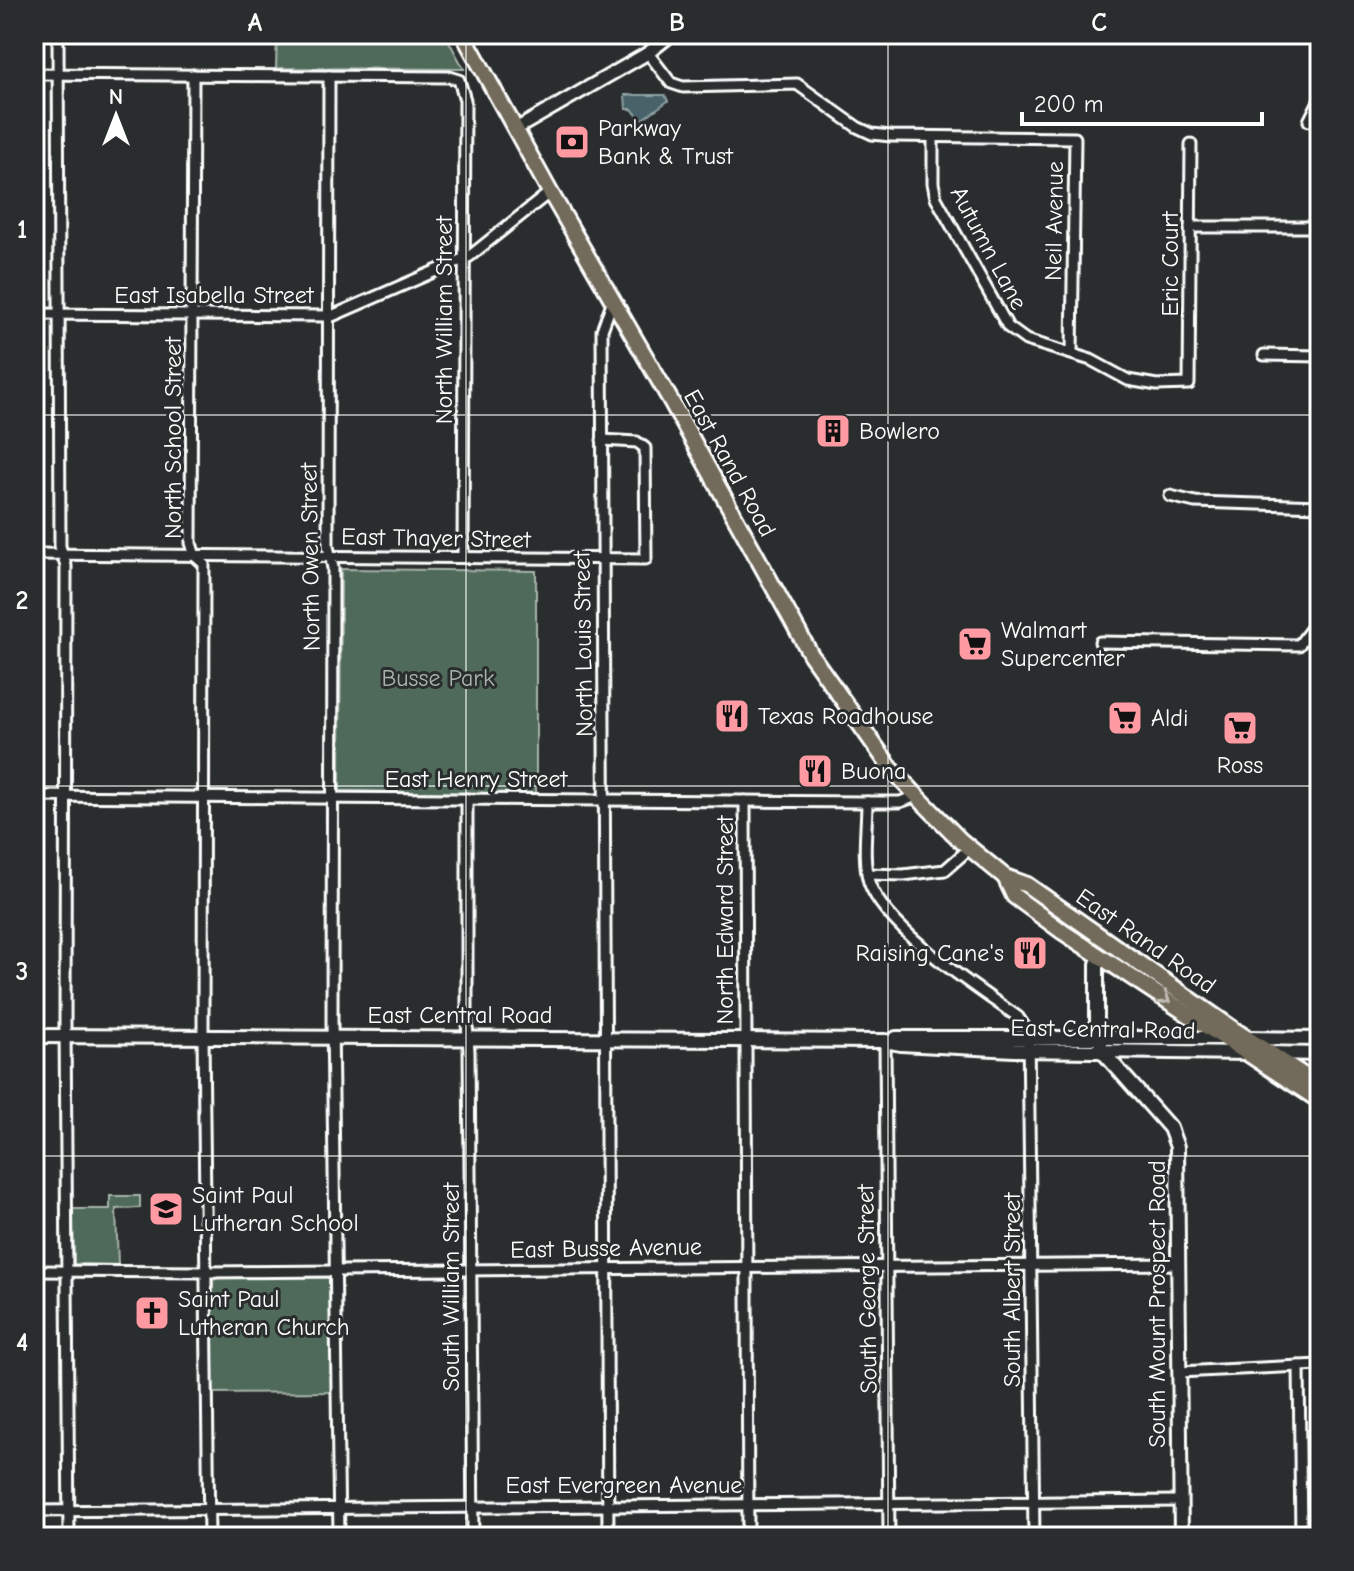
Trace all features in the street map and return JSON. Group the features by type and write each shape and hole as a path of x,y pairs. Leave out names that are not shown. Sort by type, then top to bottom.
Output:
{"main road":[{"name":"East Rand Road","path":"463,34 811,655 890,767 970,848 1005,877 1027,885 1247,1046"},
{"name":"East Rand Road","path":"1005,877 1014,896 1100,956 1247,1046"},
{"name":"South Mount Prospect Road","path":"1100,956 1097,964 1098,1037 1102,1051 1175,1136 1179,1175 1181,1537"},
{"name":"East Central Road","path":"34,1036 605,1038 885,1041 901,1044 1029,1043 1098,1037 1247,1046 1320,1054"},
{"name":"East Central Road","path":"1029,1043 1102,1051 1138,1051 1320,1039"},
{"path":"1247,1046 1320,1086"},
{"path":"1247,1046 1320,1101"},
{"path":"1129,1082 1131,1060 1138,1051"},
{"path":"1320,1063 1320,1075"}],"street":[{"path":"58,34 61,554 66,566 69,1537"},
{"path":"516,129 648,53 672,34"},
{"path":"648,53 671,83 683,87 797,84 857,127 872,134 933,138"},
{"path":"34,74 329,76"},
{"name":"North School Street","path":"193,75 191,543 195,556 204,564 203,1036 209,1537"},
{"name":"North William Street","path":"329,76 449,77 461,83 465,100 463,557"},
{"name":"North Owen Street","path":"329,76 328,316 330,557 333,568 333,1037 339,1537"},
{"path":"1309,121 1320,99"},
{"name":"Neil Avenue","path":"933,138 1075,138 1072,353"},
{"name":"Autumn Lane","path":"933,138 936,198 1008,327 1026,340 1091,360 1128,380 1157,385 1189,384"},
{"name":"Eric Court","path":"1189,384 1191,144"},
{"name":"East Isabella Street","path":"34,314 328,316 464,259 550,192"},
{"path":"1190,227 1320,227"},
{"name":"North Louis Street","path":"608,1537 602,330 613,300"},
{"path":"1264,355 1320,356"},
{"name":"East Thayer Street","path":"34,554 646,559 645,448 633,441 602,440"},
{"path":"1170,496 1195,502 1320,506"},
{"path":"1100,642 1299,645 1320,617"},
{"name":"East Henry Street","path":"34,796 900,802 917,796"},
{"path":"467,799 468,1037"},
{"name":"North Edward Street","path":"745,801 748,1537"},
{"path":"867,802 868,874 878,901 892,920 1018,1017 1024,1024 1029,1043"},
{"path":"868,874 903,875 945,870 970,848"},
{"name":"South William Street","path":"468,1037 473,1537"},
{"name":"South George Street","path":"885,1041 889,1537"},
{"name":"South Albert Street","path":"1029,1043 1034,1537"},
{"name":"East Busse Avenue","path":"34,1271 1178,1264"},
{"path":"1179,1372 1320,1365"},
{"path":"1299,1366 1301,1537"},
{"name":"East Evergreen Avenue","path":"34,1511 1180,1501"}],"green space":[{"path":"277,34 445,34 464,69 276,68"},
{"name":"Busse Park","path":"341,569 536,571 536,794 340,791"},
{"path":"110,1196 140,1196 140,1208 116,1209 118,1265 74,1264 73,1209 110,1209"},
{"path":"328,1277 332,1281 333,1392 213,1393 213,1280"}],"water":[{"path":"625,95 665,95 668,101 641,120 632,109 626,109"}],"place":[{"name":"Parkway Bank & Trust","path":"572,142"},
{"name":"Bowlero","path":"833,431"},
{"name":"Walmart Supercenter","path":"975,644"},
{"name":"Texas Roadhouse","path":"732,716"},
{"name":"Aldi","path":"1125,718"},
{"name":"Ross","path":"1240,728"},
{"name":"Buona","path":"815,771"},
{"name":"Raising Cane's","path":"1030,953"},
{"name":"Saint Paul Lutheran School","path":"166,1209"},
{"name":"Saint Paul Lutheran Church","path":"152,1313"}]}
